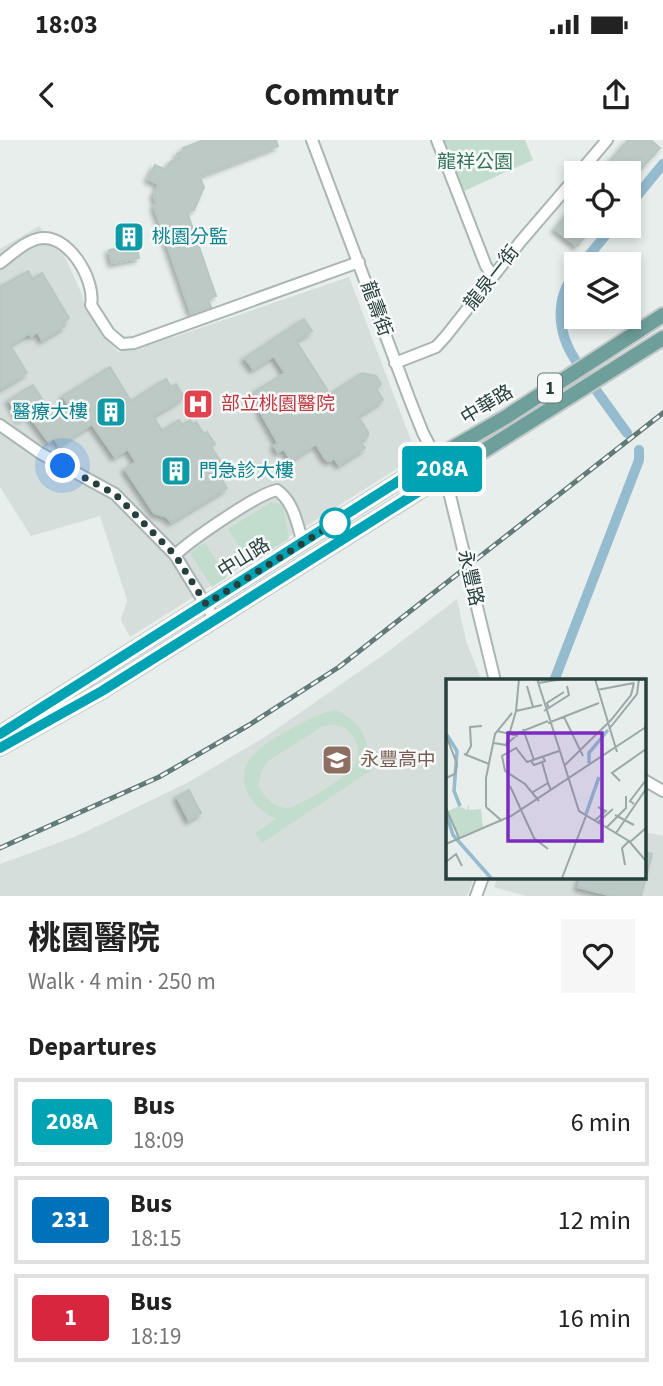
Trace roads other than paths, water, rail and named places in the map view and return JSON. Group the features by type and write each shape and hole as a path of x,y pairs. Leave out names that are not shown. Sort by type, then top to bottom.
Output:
{"main road":[{"name":"中華路","path":"435,458 506,417 663,315"},
{"name":"中華路","path":"445,475 663,338"},
{"name":"中山路","path":"0,734 435,458"},
{"name":"中山路","path":"0,748 102,691 445,475"}],"street":[{"name":"龍壽街","path":"312,140 395,363 435,458 445,475"},
{"path":"437,140 486,266 494,276"},
{"name":"龍泉一街","path":"589,161 607,140"},
{"name":"龍泉一街","path":"395,363 436,347 564,191"},
{"path":"0,262 34,239 44,237 55,240 79,259 93,295 91,305 109,333 122,344 143,340 359,262"},
{"path":"0,425 40,453 115,494 175,555 215,620"},
{"name":"永豐路","path":"445,475 494,679"},
{"path":"175,555 185,545 227,518 269,492 277,490 287,497 291,504 303,543"},
{"path":"646,781 663,791"},
{"path":"476,896 483,878"}],"waterway":[{"path":"641,191 663,164"},
{"path":"592,252 603,238"},
{"path":"564,293 561,305 562,328 576,361"},
{"path":"596,390 627,433"},
{"path":"555,679 639,460 639,450"}],"railway":[{"path":"0,848 159,777 249,725 339,667 663,413"}],"place":[{"name":"桃園分監","path":"129,237"},
{"name":"部立桃園醫院","path":"198,404"},
{"name":"醫療大樓","path":"111,412"},
{"name":"門急診大樓","path":"176,471"},
{"name":"永豐高中","path":"337,760"}],"park label":[{"name":"龍祥公園","path":"475,162"}]}
